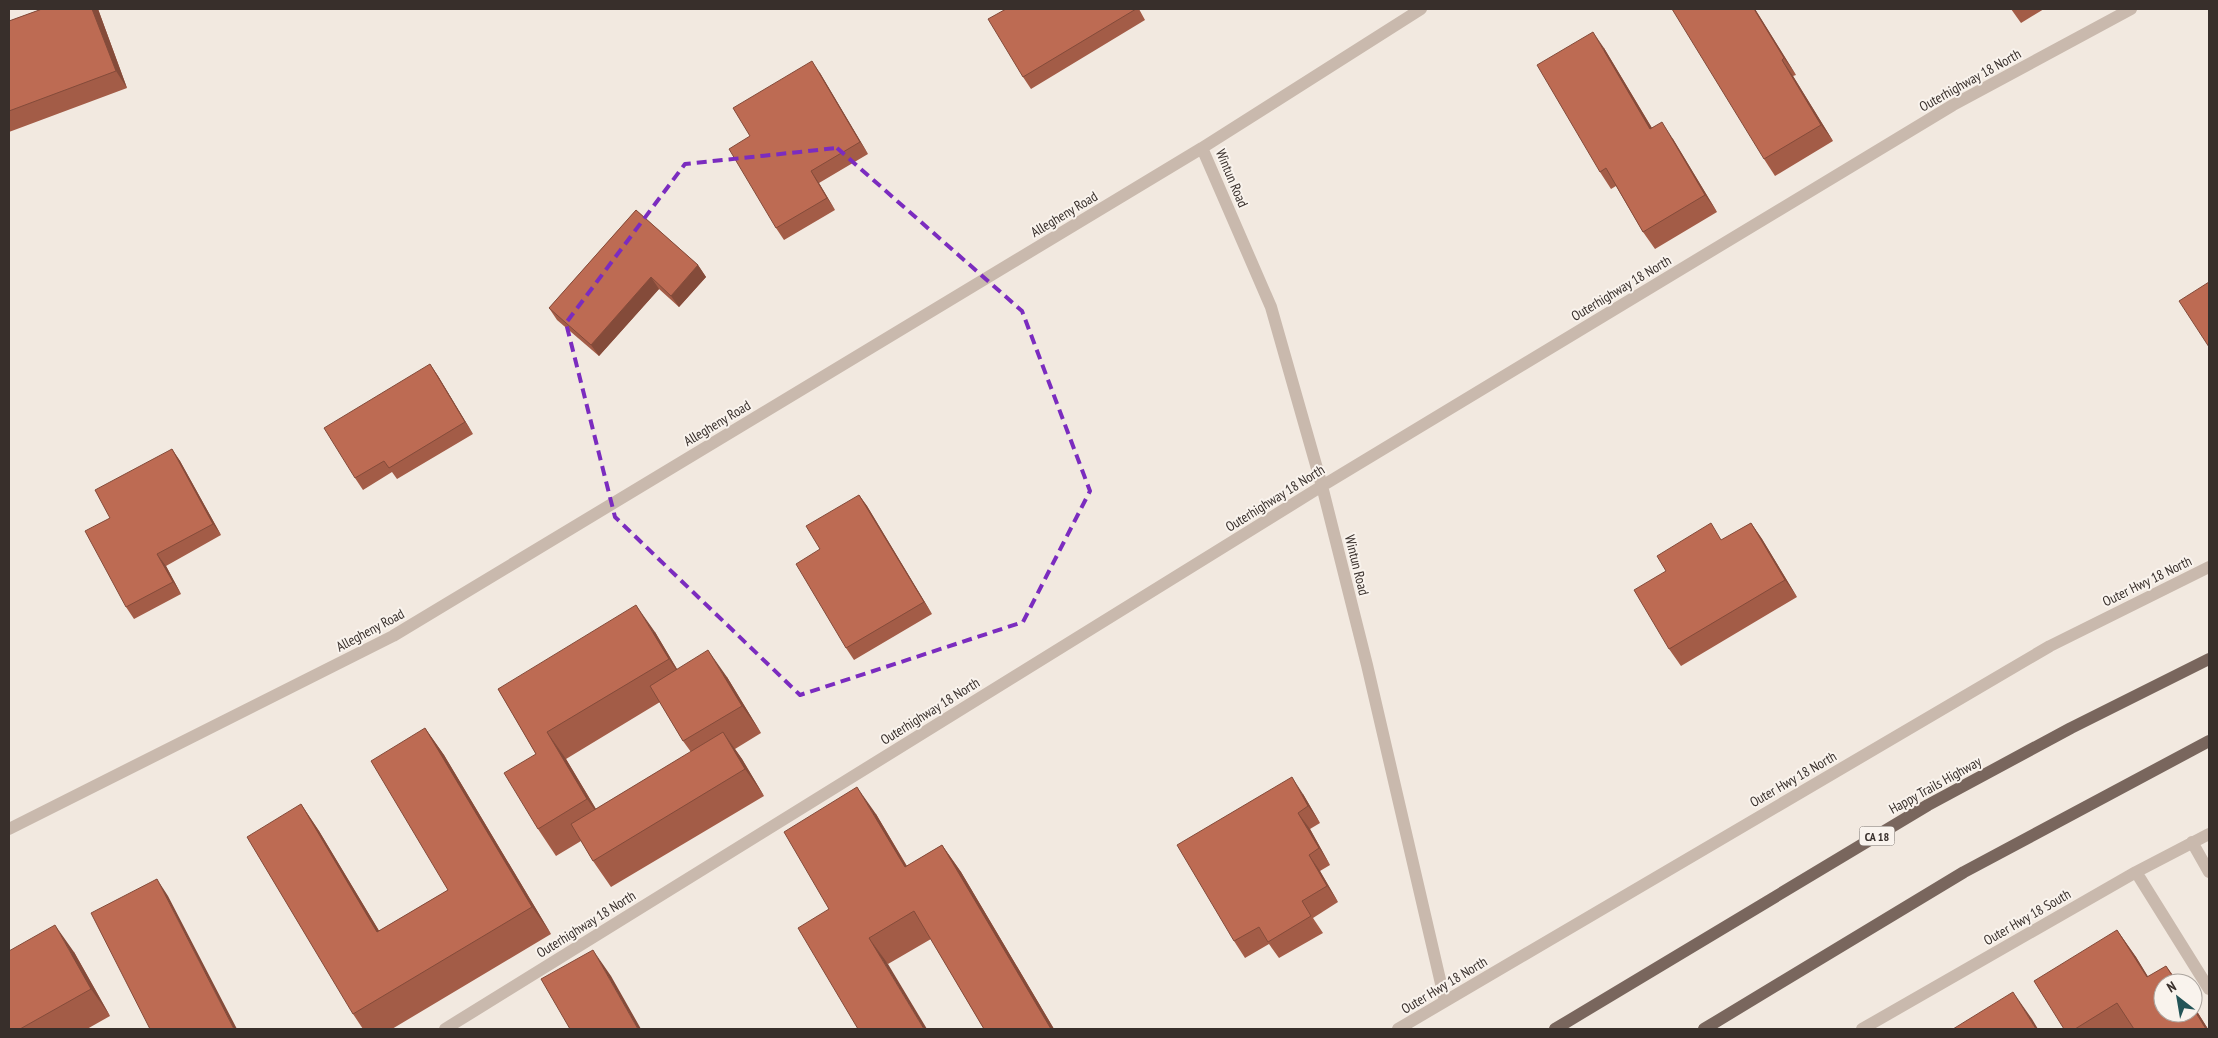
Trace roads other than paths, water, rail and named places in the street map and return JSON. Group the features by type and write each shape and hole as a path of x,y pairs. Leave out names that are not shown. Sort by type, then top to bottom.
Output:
{"main road":[{"name":"Happy Trails Highway","path":"1555,1029 1928,805 2071,728 2209,660"},
{"path":"1704,1029 1964,872 2209,741"}],"street":[{"name":"Allegheny Road","path":"9,829 393,636 1202,148 1422,9"},
{"name":"Outerhighway 18 North","path":"445,1029 1322,486 1953,105 2131,9"},
{"name":"Wintun Road","path":"1202,148 1271,307 1322,486 1367,666 1445,1001"},
{"name":"Outer Hwy 18 North","path":"1398,1029 2050,646 2209,567"},
{"name":"Outer Hwy 18 South","path":"1865,1028 2136,872 2209,834"},
{"path":"2192,842 2209,872"},
{"path":"2136,872 2209,989"}]}
